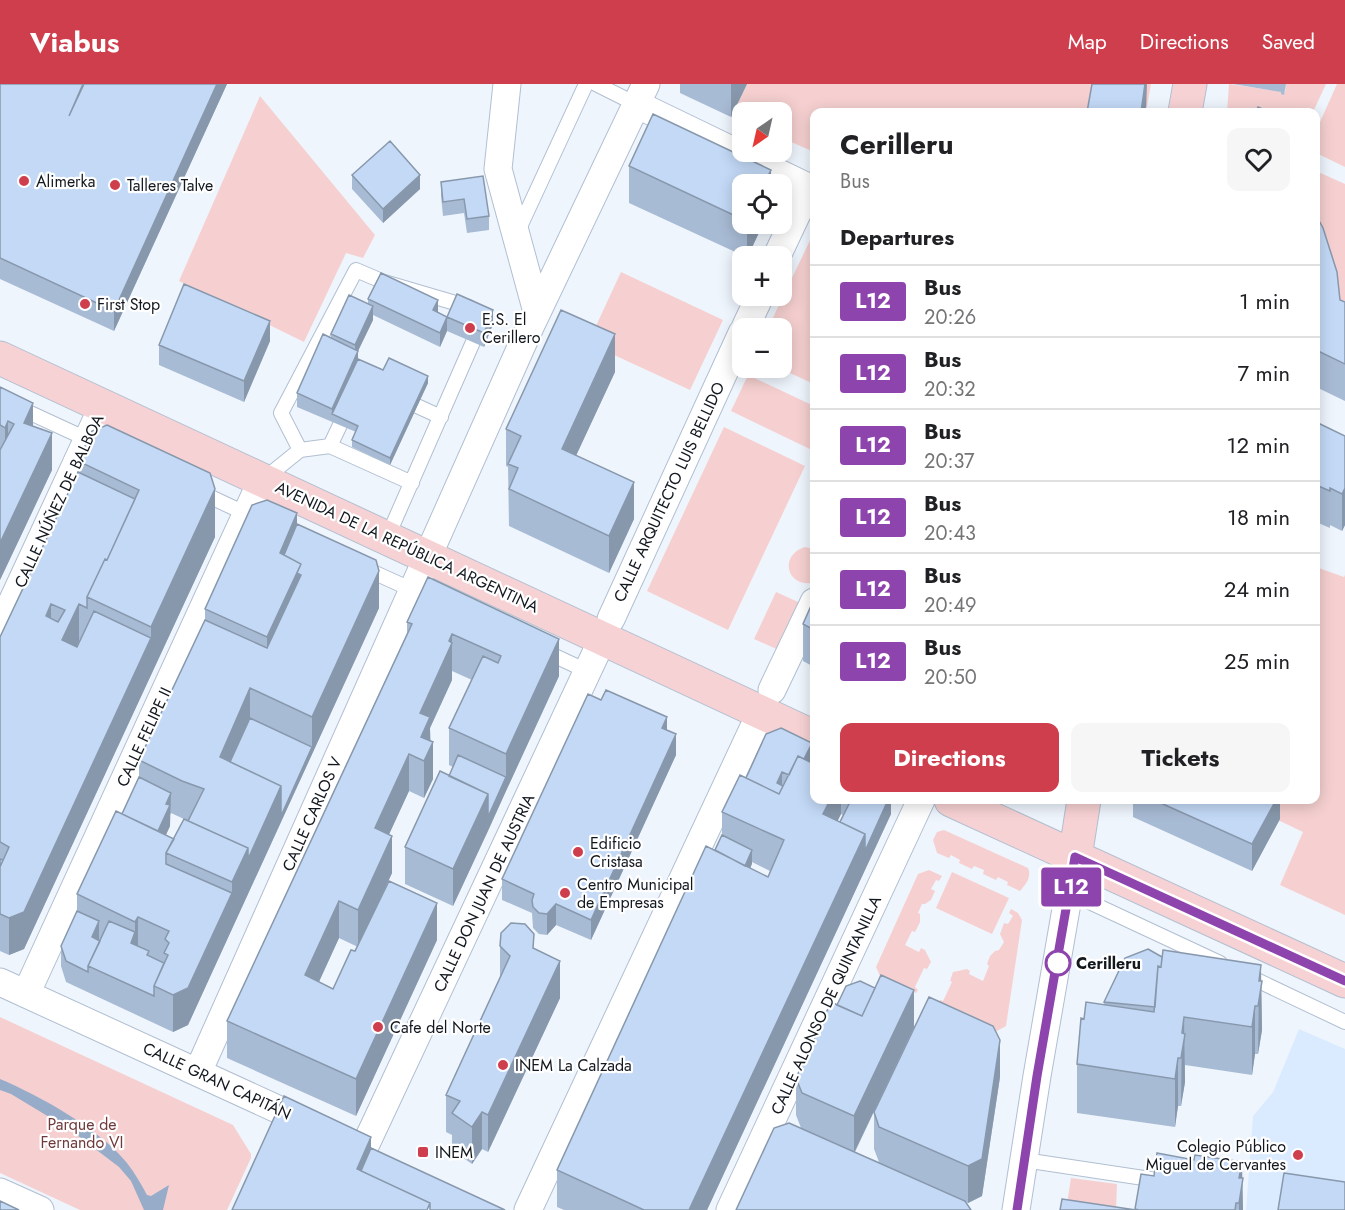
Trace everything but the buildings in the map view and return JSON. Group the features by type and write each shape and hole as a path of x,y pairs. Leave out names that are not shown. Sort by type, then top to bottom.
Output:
{"street":[{"path":"507,84 498,169 537,312"},
{"path":"1186,108 1190,84"},
{"path":"641,94 808,197 782,246"},
{"name":"CALLE CARLOS V","path":"198,1072 421,594 427,556 537,312 641,94"},
{"name":"CALLE ARQUITECTO LUIS BELLIDO","path":"607,628 732,355"},
{"name":"AVENIDA DE LA REPÚBLICA ARGENTINA","path":"0,358 427,556 607,628 766,701 810,734"},
{"name":"CALLE NÚÑEZ DE BALBOA","path":"0,628 98,444 103,406"},
{"name":"CALLE FELIPE II","path":"26,994 257,518 262,480"},
{"path":"528,1210 810,610"},
{"name":"CALLE DON JUAN DE AUSTRIA","path":"356,1145 607,628"},
{"name":"CALLE ALONSO DE QUINTANILLA","path":"730,1210 775,1141 919,804"},
{"path":"960,804 1345,981"},
{"path":"1017,1210 1083,804"},
{"name":"CALLE GRAN CAPITÁN","path":"0,982 356,1145"},
{"path":"0,1192 40,1210"}],"lane":[{"path":"516,236 586,84"},
{"path":"596,84 641,94"},
{"path":"300,450 281,413 356,270 384,282 486,313"},
{"path":"387,538 473,342"},
{"path":"0,399 98,444"},
{"path":"417,406 441,417"},
{"path":"330,446 340,425"},
{"path":"262,480 300,450 330,446 412,483"},
{"path":"192,488 257,518"},
{"path":"351,561 421,594"},
{"path":"534,646 587,671"},
{"path":"1070,893 1345,1022"},
{"path":"1024,1160 1168,1181"}],"shaded area":[{"name":"Colegio Público Miguel de Cervantes","path":"1299,1029 1345,1049 1345,1203 1281,1210 1246,1210 1253,1116 1273,1092"},
{"path":"0,1079 51,1104 101,1138 127,1163 147,1195 151,1196 169,1185 163,1210 144,1210 131,1181 119,1167 69,1129 11,1094 0,1090"}],"green space":[{"path":"747,84 1151,84 1147,107 1095,99 1094,108 810,108 810,150 792,142 792,102 738,102"},
{"path":"1229,84 1285,92 1286,84 1326,84 1315,108 1227,108"},
{"path":"1337,84 1345,84 1345,167 1320,155 1320,122"},
{"path":"260,96 375,235 363,258 346,253 304,342 179,281"},
{"path":"1320,173 1345,184 1345,339 1320,263"},
{"path":"810,240 810,382 792,374 792,318 773,318 779,306 792,306 792,278"},
{"path":"621,272 723,320 690,390 588,343"},
{"path":"747,378 754,378 810,404 810,449 731,411"},
{"path":"724,427 805,466 728,630 647,591"},
{"path":"805,547 810,548 810,583 797,580 789,570 791,557"},
{"path":"1320,568 1344,577 1345,575 1345,915 1280,885 1303,832 1244,804 1320,804"},
{"path":"776,592 805,605 783,652 754,639"},
{"path":"944,830 1028,868 1029,877 1026,883 1020,891 1007,885 1008,882 998,877 996,880 983,874 984,870 974,866 972,869 959,863 960,860 951,855 949,858 937,853 933,840 937,832"},
{"path":"929,870 942,876 939,881 936,880 931,889 935,891 931,900 922,904 918,913 920,922 905,945 919,952 921,948 925,950 931,962 927,969 924,968 915,987 918,990 916,993 880,976 876,967 918,874"},
{"path":"952,872 1009,898 992,934 936,908"},
{"path":"1011,909 1018,913 1022,920 1006,1026 997,1031 938,1004 940,1000 943,1001 952,982 950,981 953,972 967,969 970,971 969,974 983,981 990,956 999,950 1004,942 1000,934 1004,923 1008,924 1013,916 1009,913"},
{"name":"Parque de Fernando VI","path":"0,1017 233,1125 251,1154 251,1158 227,1210 80,1210 0,1173"},
{"path":"1071,1178 1117,1184 1116,1210 1066,1210"}],"bus line":[{"name":"L12","path":"1017,1210 1037,1076 1075,857 1345,981"}],"place":[{"name":"Alimerka","path":"24,181"},
{"name":"Talleres Talve","path":"115,185"},
{"name":"First Stop","path":"85,304"},
{"name":"E.S. El Cerillero","path":"470,328"},
{"name":"Edificio Cristasa","path":"578,852"},
{"name":"Centro Municipal de Empresas","path":"565,893"},
{"name":"Cerilleru","path":"1058,963"},
{"name":"Cafe del Norte","path":"378,1027"},
{"name":"INEM La Calzada","path":"503,1065"},
{"name":"INEM","path":"423,1152"},
{"name":"Colegio Público Miguel de Cervantes","path":"1298,1155"}]}
